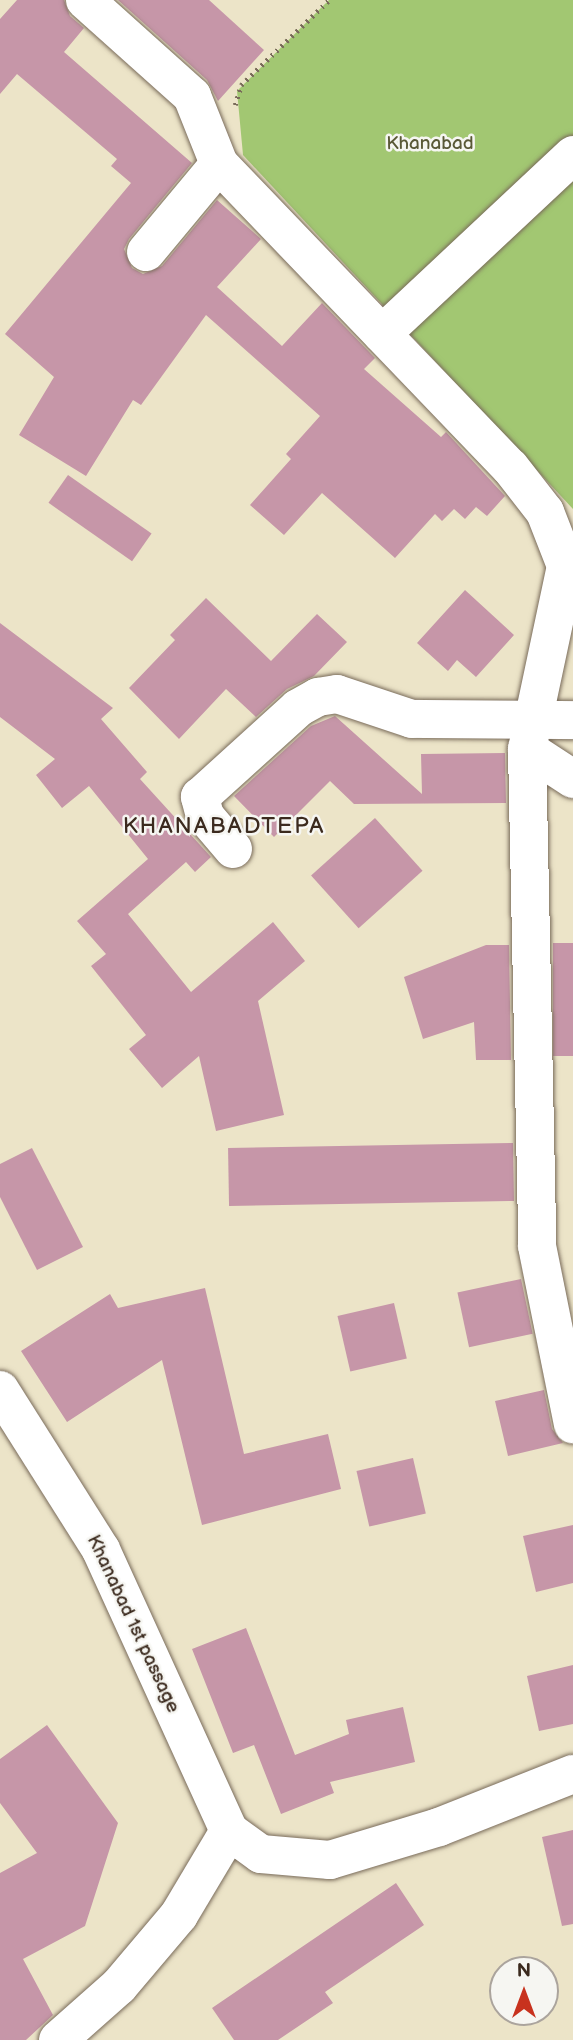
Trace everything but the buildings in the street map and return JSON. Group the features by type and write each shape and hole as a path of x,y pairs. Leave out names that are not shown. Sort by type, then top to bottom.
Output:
{"street":[{"path":"85,0 192,96 219,164 510,467 544,512 569,563 529,735 537,1246 573,1423"},
{"path":"382,334 573,155"},
{"path":"146,252 219,164"},
{"path":"233,849 205,816 200,797 298,708 318,696 337,694 412,719 529,735 573,720"},
{"path":"529,735 573,779"},
{"name":"Khanabad 1st passage","path":"0,1390 101,1550 229,1831"},
{"path":"58,2040 119,1986 179,1915 229,1831 261,1854 330,1860 439,1827 573,1774"}],"path":[{"path":"233,111 242,85 329,0"}],"green space":[{"name":"Khanabad","path":"329,0 573,0 573,509 243,155 237,91"}],"district":[{"name":"KHANABADTEPA","path":"224,826"}]}
